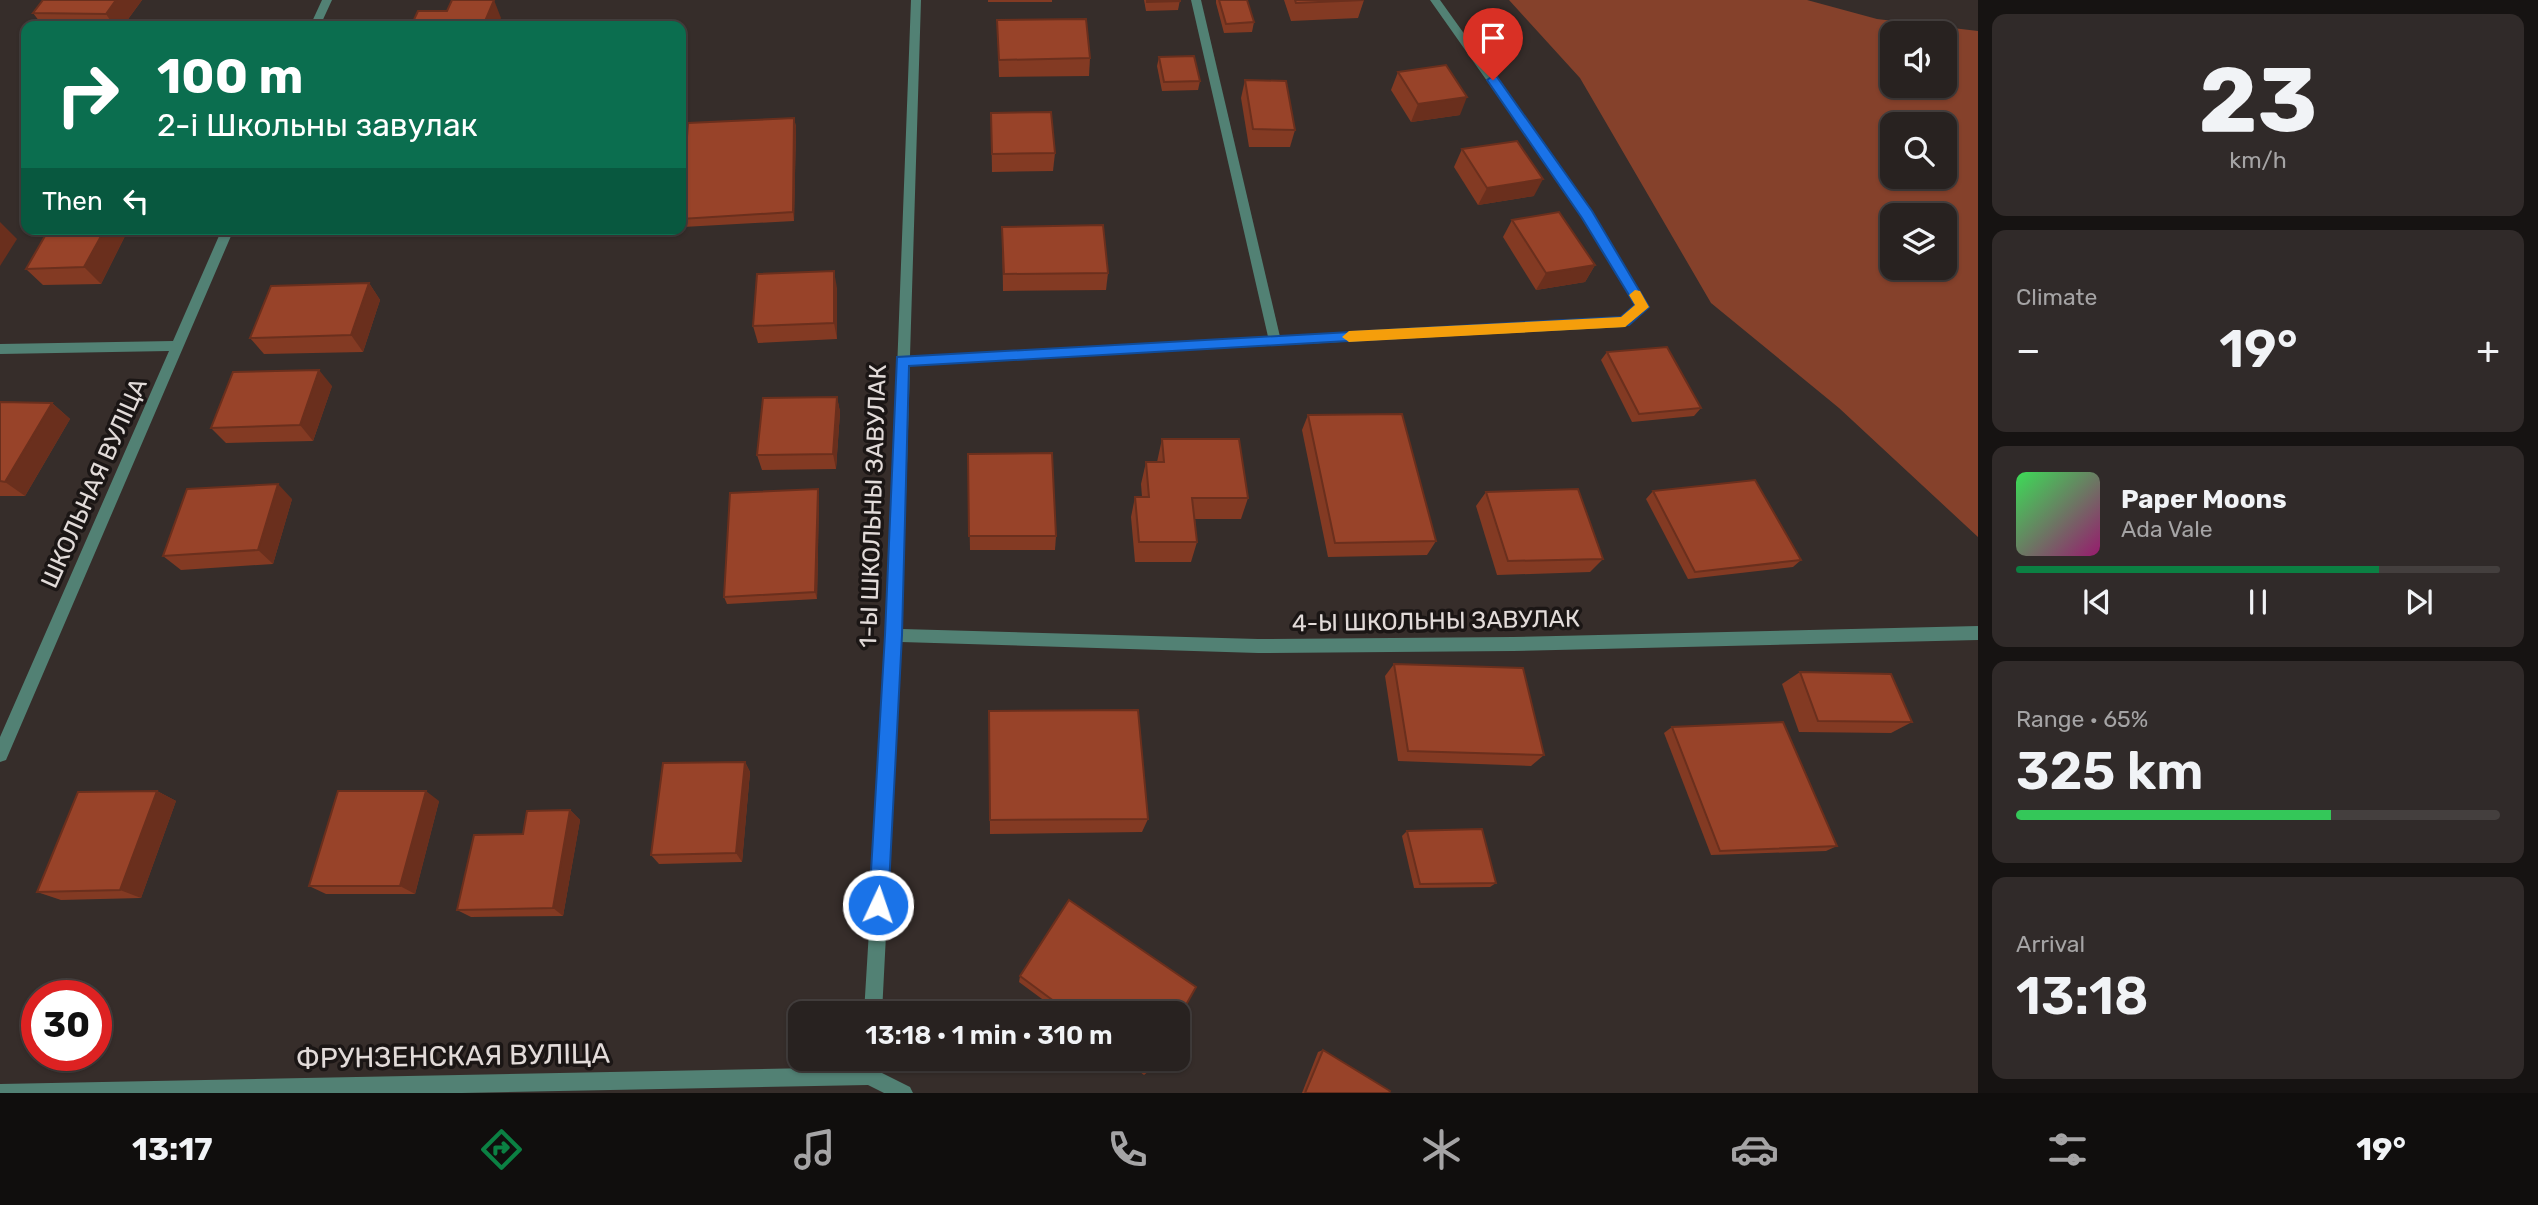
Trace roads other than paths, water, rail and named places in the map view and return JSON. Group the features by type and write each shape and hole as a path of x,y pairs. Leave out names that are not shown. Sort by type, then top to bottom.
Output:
{"street":[{"path":"317,21 327,0"},
{"name":"1-Ы ШКОЛЬНЫ ЗАВУЛАК","path":"874,1001 894,635 916,0"},
{"path":"1196,0 1275,341"},
{"path":"902,361 1625,322 1642,307 1587,215 1435,0"},
{"name":"ШКОЛЬНАЯ ВУЛІЦА","path":"0,755 225,235"},
{"path":"0,349 178,346"},
{"name":"4-Ы ШКОЛЬНЫ ЗАВУЛАК","path":"894,635 1285,646 1513,644 1978,633"},
{"name":"ФРУНЗЕНСКАЯ ВУЛІЦА","path":"0,1093 788,1070"},
{"name":"ФРУНЗЕНСКАЯ ВУЛІЦА","path":"874,1071 904,1093"}]}
